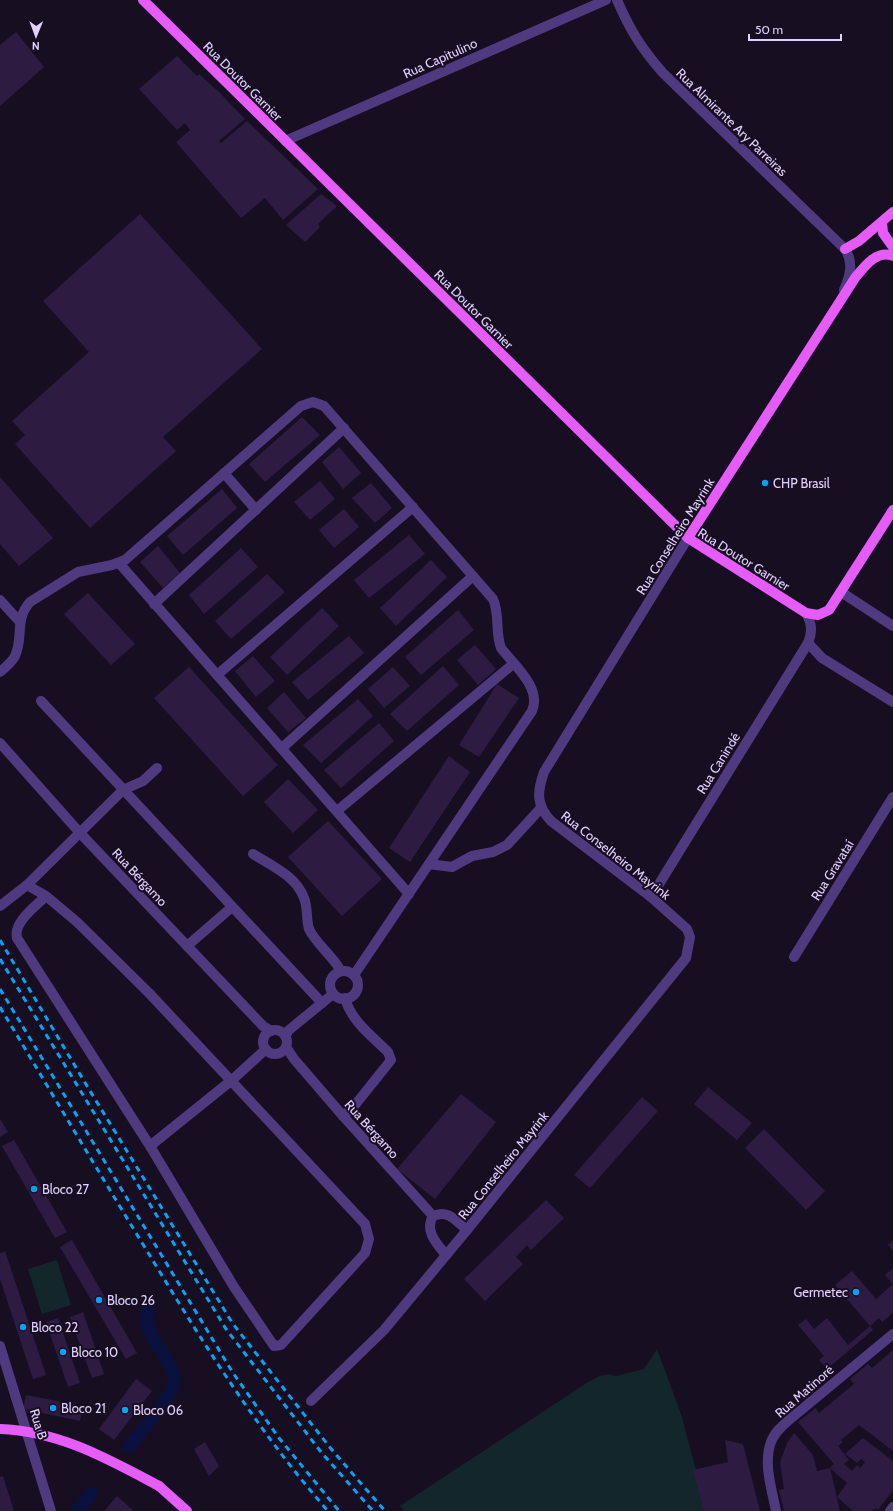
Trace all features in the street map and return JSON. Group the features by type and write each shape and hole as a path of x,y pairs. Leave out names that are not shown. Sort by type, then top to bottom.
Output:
{"main road":[{"name":"Rua Doutor Garnier","path":"143,0 688,538 806,613"},
{"path":"845,249 859,241 893,212"},
{"path":"882,222 883,233 893,247"},
{"path":"838,305 855,278 871,260 883,255 893,256"},
{"name":"Rua Conselheiro Mayrink","path":"688,538 838,305"},
{"path":"806,613 818,615 829,610 893,510"},
{"path":"0,1429 39,1433 70,1442 100,1455 159,1486 187,1511"}],"street":[{"name":"Rua Capitulino","path":"285,141 606,0"},
{"name":"Rua Almirante Ary Parreiras","path":"617,0 630,29 643,50 663,73 845,249"},
{"name":"Rua Conselheiro Mayrink","path":"838,305 849,278 851,263 845,249"},
{"path":"0,672 16,654 22,612 30,602 71,575 92,568 118,563 301,406 307,403 320,403 324,406 473,576 495,604 498,641 501,648 534,692 534,705 354,975"},
{"path":"154,604 344,428"},
{"path":"224,473 256,510"},
{"path":"217,675 413,507"},
{"name":"Rua Conselheiro Mayrink","path":"311,1401 384,1330 467,1230 686,958 690,937 687,929 651,897 551,821 538,802 538,788 544,772 688,538"},
{"path":"118,563 409,894"},
{"path":"282,748 473,576"},
{"path":"840,592 893,626"},
{"path":"0,600 20,622"},
{"path":"806,613 810,620 812,629 808,643 822,658 893,702"},
{"name":"Rua Canindé","path":"651,897 808,643"},
{"path":"799,656 822,658"},
{"path":"337,811 513,664"},
{"path":"41,701 322,1003"},
{"name":"Rua Bérgamo","path":"0,743 80,832 267,1030"},
{"path":"0,906 27,885 123,790 143,782 157,768"},
{"name":"Rua Gravataí","path":"794,957 893,797"},
{"path":"429,864 452,867 461,864 472,856 493,852 507,845 541,808"},
{"path":"253,854 287,874 298,887 305,898 310,929 341,971"},
{"path":"27,885 46,896 77,922 149,993 366,1224 368,1232 368,1245 365,1253 282,1345 274,1346 234,1287 150,1146 17,938 16,930 20,923 46,896"},
{"path":"187,946 232,907"},
{"path":"341,971 348,971 354,975 358,986 355,992 345,998 333,994 330,987 330,980 334,974 341,971"},
{"path":"265,1051 264,1042 267,1030 285,1032 333,994"},
{"path":"343,1116 355,1106 391,1060 388,1052 354,1018 348,1009 345,998"},
{"path":"265,1051 275,1054 285,1049 287,1043 285,1032"},
{"name":"Rua Bérgamo","path":"285,1049 433,1216"},
{"path":"150,1146 232,1080 265,1051"},
{"path":"446,1255 430,1232 429,1222 433,1216 444,1213 449,1215 467,1230"},
{"name":"Rua Matinoré","path":"776,1511 770,1481 768,1457 771,1442 778,1431 789,1420 893,1334"},
{"name":"Rua B","path":"0,1346 51,1511"},
{"path":"890,1511 893,1507"}],"shaded area":[{"path":"57,1260 71,1305 42,1314 28,1269"},
{"path":"657,1349 681,1414 707,1511 404,1511 400,1506 588,1382 600,1376 609,1374 616,1376 644,1369"}],"building":[{"path":"16,32 44,67 0,106 0,45"},
{"path":"177,56 197,76 199,74 219,92 245,119 219,141 221,143 247,121 318,189 283,220 265,198 241,218 176,142 190,130 185,123 177,130 139,89"},
{"path":"321,194 337,206 318,224 320,227 305,242 286,225"},
{"path":"140,214 262,349 163,437 176,451 90,528 15,444 25,435 12,421 89,352 43,301"},
{"path":"302,417 320,435 265,482 249,464"},
{"path":"339,447 361,473 343,489 322,462"},
{"path":"0,477 53,538 19,566 0,544"},
{"path":"320,481 335,499 310,520 294,502"},
{"path":"371,483 392,508 375,523 352,498"},
{"path":"222,489 237,508 183,555 167,536"},
{"path":"344,509 359,527 334,548 319,530"},
{"path":"409,535 425,554 369,598 354,580"},
{"path":"158,546 180,573 163,588 140,562"},
{"path":"241,548 258,567 204,614 189,595"},
{"path":"431,560 447,577 396,626 380,608"},
{"path":"267,574 285,592 231,639 215,621"},
{"path":"88,593 135,644 111,665 64,614"},
{"path":"322,608 339,626 287,675 270,657"},
{"path":"458,610 474,630 421,675 405,657"},
{"path":"349,636 364,653 308,700 292,682"},
{"path":"475,645 496,669 478,685 457,660"},
{"path":"253,656 275,681 256,697 235,671"},
{"path":"443,666 459,685 407,731 390,714"},
{"path":"189,667 278,765 243,796 154,698"},
{"path":"393,667 410,686 384,708 368,689"},
{"path":"497,684 519,698 479,757 459,745"},
{"path":"284,692 306,718 288,732 267,708"},
{"path":"358,699 373,716 321,763 303,745"},
{"path":"379,723 394,741 341,788 324,770"},
{"path":"449,756 470,772 410,862 389,848"},
{"path":"288,779 318,810 293,833 264,802"},
{"path":"328,821 382,879 342,916 288,857"},
{"path":"708,1087 752,1123 737,1140 694,1104"},
{"path":"461,1094 496,1122 435,1199 397,1169"},
{"path":"642,1097 658,1111 590,1188 574,1175"},
{"path":"0,1119 8,1132 0,1137"},
{"path":"764,1129 825,1191 806,1210 745,1148"},
{"name":"Bloco 27","path":"14,1140 67,1232 55,1238 2,1146"},
{"path":"546,1200 564,1218 531,1250 527,1245 516,1257 523,1264 485,1301 464,1279"},
{"name":"Bloco 26","path":"72,1240 137,1353 126,1359 60,1247"},
{"path":"893,1240 893,1251 888,1245"},
{"name":"Bloco 22","path":"5,1251 46,1375 33,1379 0,1279 0,1253"},
{"path":"893,1268 893,1284 885,1275"},
{"name":"Germetec","path":"852,1271 876,1299 893,1284 893,1313 882,1322 879,1318 870,1326 835,1285"},
{"path":"83,1312 104,1374 92,1378 70,1317"},
{"name":"Bloco 10","path":"58,1318 80,1383 68,1387 46,1322"},
{"path":"827,1318 848,1345 870,1326 873,1330 827,1369 819,1360 824,1356 798,1325 806,1319 814,1329"},
{"path":"893,1350 893,1451 859,1425 841,1440 843,1442 838,1446 849,1460 844,1464 852,1471 857,1465 860,1468 865,1462 861,1459 857,1463 845,1454 863,1438 893,1461 893,1490 878,1510 875,1508 873,1511 853,1511 837,1497 847,1483 830,1468 834,1464 798,1422 816,1408 819,1413 854,1384 850,1379 868,1364 872,1368"},
{"name":"Bloco 06","path":"136,1379 152,1391 114,1440 99,1429"},
{"name":"Bloco 21","path":"26,1395 83,1406 80,1421 23,1409"},
{"path":"794,1433 813,1455 817,1471 830,1468 840,1511 784,1511 779,1490 784,1489 780,1462 787,1443"},
{"path":"725,1440 743,1444 760,1511 704,1511 693,1470 728,1462"},
{"path":"205,1442 219,1466 209,1476 194,1449"},
{"path":"3,1476 14,1511 0,1511 0,1477"},
{"path":"117,1496 134,1511 104,1511"}],"waterway":[{"path":"129,1447 162,1405 174,1382 173,1373 149,1329 147,1321 148,1312"},
{"path":"77,1511 91,1493"}],"railway":[{"path":"0,940 87,1086 233,1324 332,1450 385,1511"},
{"path":"0,959 226,1329 321,1452 373,1511"},
{"path":"0,989 233,1373 279,1438 339,1511"},
{"path":"0,1007 208,1349 277,1448 328,1511"}],"place":[{"name":"CHP Brasil","path":"765,483"},
{"name":"Bloco 27","path":"34,1189"},
{"name":"Germetec","path":"856,1292"},
{"name":"Bloco 26","path":"99,1300"},
{"name":"Bloco 22","path":"23,1327"},
{"name":"Bloco 10","path":"63,1352"},
{"name":"Bloco 21","path":"53,1408"},
{"name":"Bloco 06","path":"125,1410"}]}
